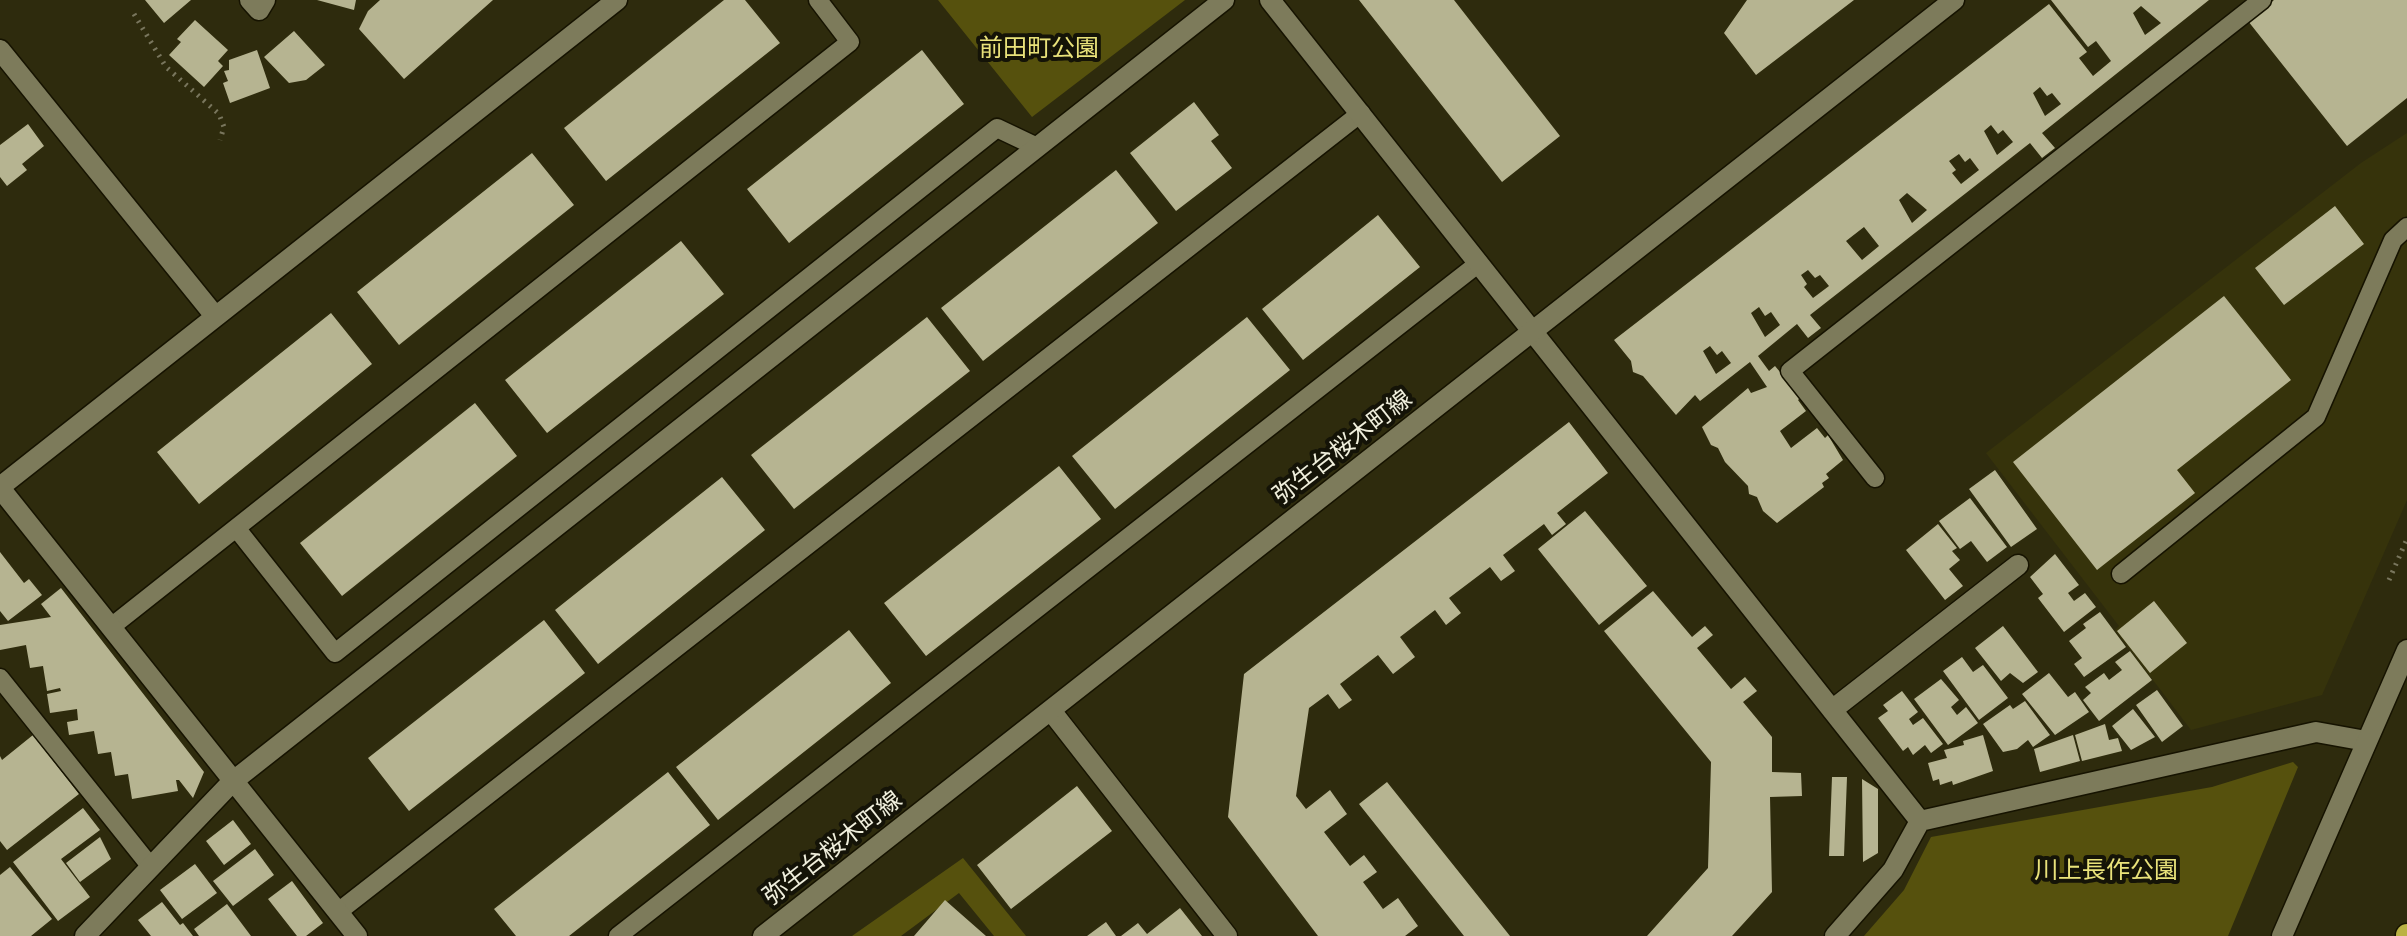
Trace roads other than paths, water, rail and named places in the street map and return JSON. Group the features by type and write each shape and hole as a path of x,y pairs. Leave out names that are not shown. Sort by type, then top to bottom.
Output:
{"street":[{"path":"250,0 259,10 265,0"},
{"path":"357,936 0,488 617,0"},
{"path":"85,936 232,782 1224,0"},
{"path":"1270,0 1920,821"},
{"name":"弥生台桜木町線","path":"763,936 1052,712 1954,0"},
{"path":"0,50 215,316"},
{"path":"1832,710 2018,565"},
{"path":"2282,936 2407,650"},
{"path":"1052,712 1227,936"},
{"path":"1835,936 1893,870 1920,821 2316,732 2366,741"}],"lane":[{"path":"111,627 850,42 818,0"},
{"path":"1875,478 1790,371 2262,0"},
{"path":"338,912 1361,113"},
{"path":"237,529 335,653 997,128 1037,147"},
{"path":"2121,574 2316,417 2393,240 2407,227"},
{"path":"618,936 1479,263"},
{"path":"0,678 151,867"}],"park label":[{"name":"前田町公園","path":"1039,49"},
{"name":"川上長作公園","path":"2106,871"}]}
